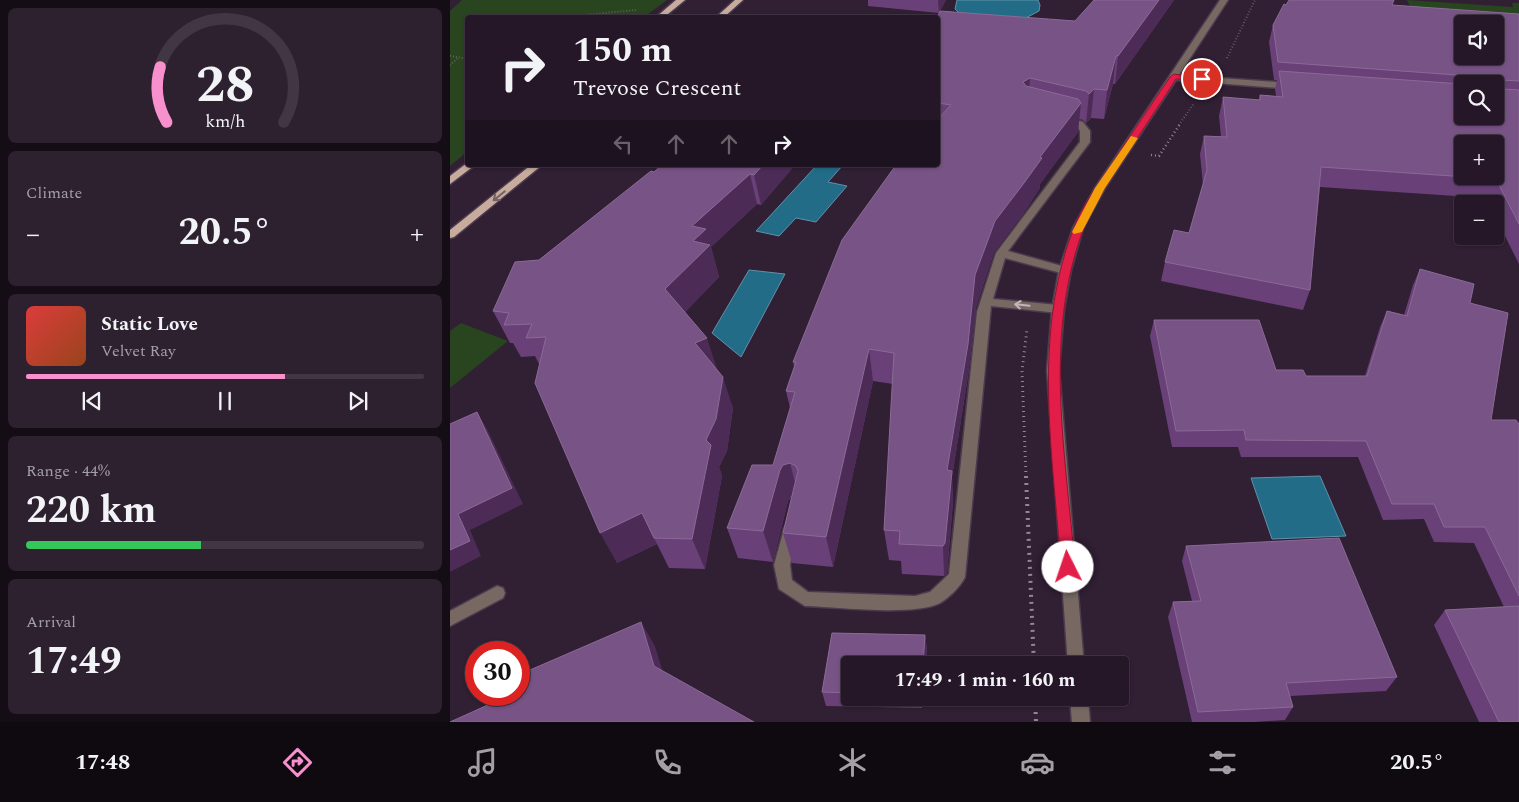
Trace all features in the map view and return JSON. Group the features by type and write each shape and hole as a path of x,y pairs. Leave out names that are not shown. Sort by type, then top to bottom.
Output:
{"main road":[{"path":"662,15 681,0"},
{"path":"722,15 740,0"},
{"path":"450,180 467,167"},
{"path":"450,234 534,167"}],"street":[{"path":"1075,656 1053,370 1058,309 1065,270 1078,228 1100,188 1224,0"},
{"path":"1174,77 1305,87"},
{"path":"795,511 782,565 785,584 805,599 915,603 935,598 958,576 983,312 1001,253 1085,142 1085,131 1080,124 1054,117"},
{"path":"1001,253 1065,270"},
{"path":"986,302 1058,309"},
{"path":"450,619 496,593"},
{"path":"1080,706 1081,722"}],"path":[{"path":"1216,80 1255,0"},
{"path":"584,15 636,10"},
{"path":"450,56 465,59"},
{"path":"450,65 458,58"},
{"path":"1035,706 1036,722"}],"green space":[{"path":"462,0 667,0 647,15 465,15 465,154 450,166 450,11"},
{"path":"1407,0 1513,7 1512,3 1519,3 1519,19 1504,18 1504,15 1466,15 1412,11"},
{"path":"461,323 508,341 450,388 450,331"}],"water":[{"path":"957,0 1038,0 1040,5 1039,11 1022,20 960,14 955,9"},
{"path":"815,167 841,167 828,182 847,186 816,222 796,218 779,236 756,231"},
{"path":"749,270 785,274 741,357 712,333"},
{"path":"1320,476 1346,536 1272,539 1251,478"}],"building":[{"path":"1094,0 1159,0 1118,56 1116,56 1107,90 1094,89 1089,94 1086,91 1030,78 1023,82 1026,86 1078,99 1081,103 995,221 975,275 968,344 947,470 952,471 945,543 943,546 899,544 900,531 884,530 894,353 869,349 826,537 783,533 798,471 796,466 790,463 783,465 780,470 763,531 727,528 752,465 773,465 795,392 786,391 796,362 793,362 842,240 895,167 940,167 940,117 951,105 940,103 940,15 938,15 940,11 1075,21"},
{"path":"1289,0 1394,0 1392,5 1519,14 1519,81 1504,80 1504,75 1456,75 1278,62 1273,25 1284,4 1286,5"},
{"path":"1279,71 1454,83 1454,125 1504,125 1504,89 1519,90 1519,224 1499,185 1504,185 1504,135 1454,135 1454,176 1321,167 1310,290 1165,262 1174,230 1189,233 1207,170 1204,136 1227,137 1223,97 1260,100 1260,95 1283,97"},
{"path":"660,167 761,167 754,175 750,174 692,226 706,229 693,241 710,245 665,289 707,338 695,343 723,377 716,419 706,440 711,445 692,539 654,538 642,513 600,533 535,383 546,337 526,338 532,324 504,325 509,313 493,311 515,262 539,260 651,171 654,172"},
{"path":"1420,269 1474,284 1470,303 1508,313 1491,420 1516,420 1519,424 1519,596 1485,527 1444,527 1434,504 1392,504 1366,441 1246,440 1244,430 1176,431 1154,320 1259,320 1276,370 1303,370 1306,376 1367,376 1387,311 1407,316"},
{"path":"477,412 512,488 458,514 470,541 450,550 450,424"},
{"path":"1339,538 1397,677 1286,683 1293,707 1198,712 1173,602 1201,601 1186,546"},
{"path":"1519,606 1519,722 1499,722 1445,610"},
{"path":"641,622 654,666 754,722 450,722 486,706 530,706 530,670"},
{"path":"832,633 925,635 924,656 841,656 841,693 822,692"}],"slow traffic":[{"path":"1077,232 1100,188 1134,138"}],"route":[{"path":"1068,567 1053,370 1058,309 1065,270 1078,228 1100,188 1174,77 1202,79"}]}
